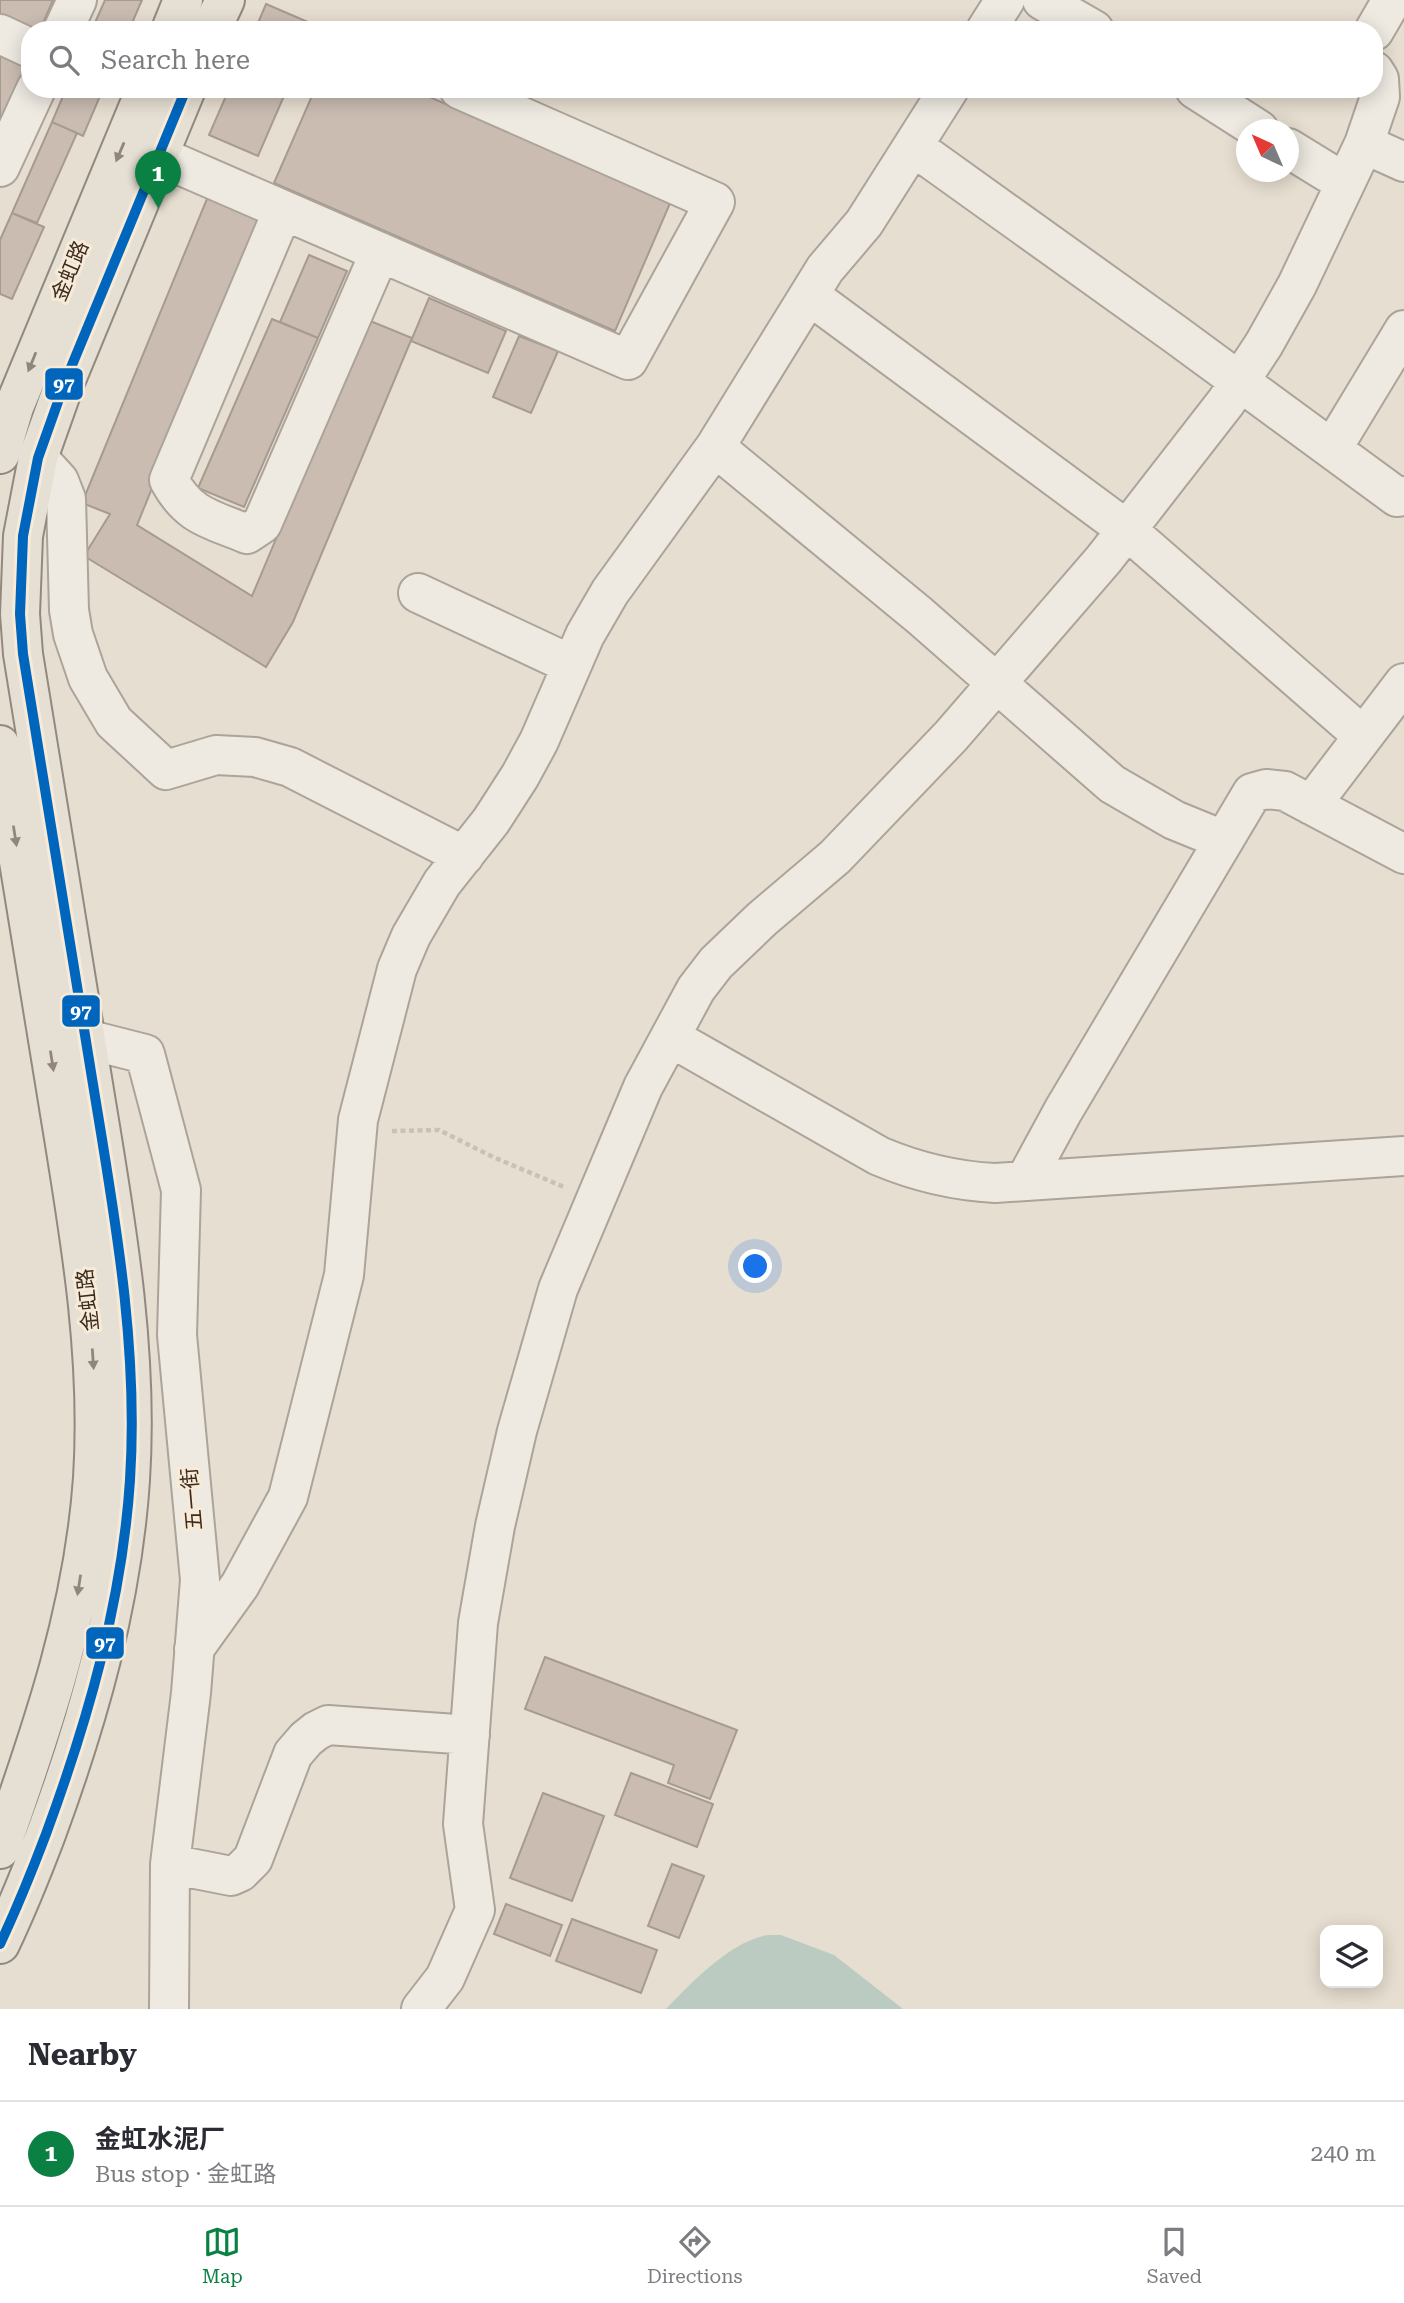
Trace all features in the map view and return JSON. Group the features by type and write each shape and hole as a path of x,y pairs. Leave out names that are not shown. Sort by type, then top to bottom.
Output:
{"main road":[{"path":"175,21 183,0"},
{"path":"215,21 225,0"},
{"name":"金虹路","path":"0,454 14,407 142,98"},
{"name":"金虹路","path":"0,1944 58,1801 98,1670 114,1602 130,1481 132,1380 122,1264 23,654 20,614 23,536 38,458 65,382 182,98"},
{"name":"金虹路","path":"0,745 86,1270 95,1419 87,1537 77,1595 44,1725 0,1847"}],"street":[{"path":"67,21 77,0"},
{"path":"991,21 1004,0"},
{"path":"1042,0 1078,21"},
{"path":"1380,21 1392,0"},
{"path":"0,34 21,44"},
{"path":"0,167 32,98"},
{"path":"159,156 628,360 715,202 479,98"},
{"path":"194,1649 240,1585 288,1497 344,1275 358,1120 397,970 411,936 429,904 491,821 520,776 539,741 585,635 610,592 715,447 825,269 864,223 944,98"},
{"path":"1209,98 1242,119"},
{"path":"421,2009 445,1978 475,1910 463,1824 478,1623 495,1527 517,1431 558,1289 643,1087 696,989 716,963 762,919 835,857 951,736 1127,530 1197,442 1240,381 1297,285 1364,144 1380,98"},
{"path":"1364,144 1404,162"},
{"path":"914,147 1397,497 1404,496"},
{"path":"1299,154 1345,183"},
{"path":"283,210 169,480 179,499 194,512 247,534 262,524 380,252"},
{"path":"809,295 1127,530 1363,736"},
{"path":"1332,449 1404,330"},
{"path":"715,447 919,615 1112,784 1174,820 1223,840"},
{"path":"38,458 50,468 59,481 66,499 69,610 73,634 88,678 114,722 166,770 216,755 255,757 290,767 464,856"},
{"path":"418,593 572,665"},
{"path":"1311,805 1404,683"},
{"path":"1026,1181 1062,1111 1252,793 1266,789 1284,790 1404,854"},
{"path":"670,1037 879,1156 908,1168 966,1181 995,1183 1404,1156"},
{"name":"五一街","path":"86,1039 145,1054 181,1190 177,1335 200,1580 191,1693 170,1864 169,2009"},
{"path":"170,1864 231,1876 240,1872 253,1859 293,1754 306,1739 328,1725 470,1735"}],"path":[{"path":"357,1133 439,1130 493,1157 595,1201"}],"shaded area":[{"path":"768,1935 781,1935 834,1955 903,2009 666,2009 726,1954 740,1945"}],"building":[{"path":"0,0 53,0 44,21 21,21 21,24 0,15"},
{"path":"105,0 142,0 133,21 96,21"},
{"path":"266,4 306,21 259,21"},
{"path":"0,53 21,62 21,76 0,124"},
{"path":"62,98 99,98 83,136 52,122"},
{"path":"225,98 283,98 258,156 209,135"},
{"path":"311,98 432,98 671,201 615,331 274,183"},
{"path":"52,122 77,133 37,223 12,213"},
{"path":"211,189 265,211 137,525 252,596 368,320 412,338 293,622 266,667 84,556 110,514 82,503"},
{"path":"12,213 44,227 12,299 0,294 0,240"},
{"path":"309,255 347,271 318,338 280,322"},
{"path":"429,298 506,331 488,373 411,341"},
{"path":"272,319 318,338 244,507 198,488"},
{"path":"519,336 558,351 531,413 493,397"},
{"path":"545,1657 737,1730 710,1799 668,1783 674,1765 525,1709"},
{"path":"631,1773 713,1804 697,1847 615,1815"},
{"path":"543,1793 604,1816 572,1901 510,1878"},
{"path":"672,1864 704,1876 679,1938 648,1926"},
{"path":"506,1904 562,1925 550,1956 494,1934"},
{"path":"572,1919 657,1950 641,1993 556,1961"}],"transit line":[{"name":"97","path":"0,1944 46,1834 76,1748 101,1660 126,1526 132,1428 127,1326 115,1224 23,654 20,614 23,536 38,458 65,382 182,98"}],"place":[{"name":"金虹水泥厂","path":"158,208"}]}
